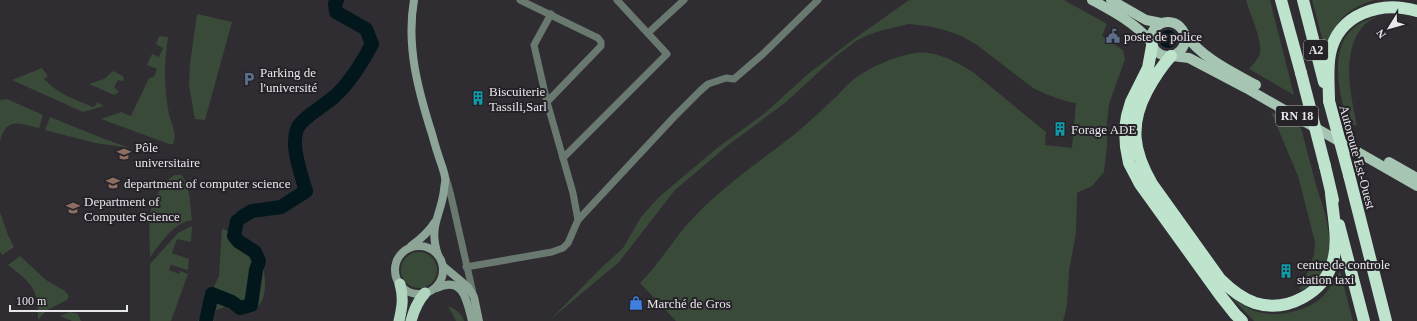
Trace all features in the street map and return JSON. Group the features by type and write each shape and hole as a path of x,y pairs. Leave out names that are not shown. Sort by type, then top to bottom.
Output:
{"highway":[{"name":"A2","path":"1281,0 1364,321"},
{"name":"Autoroute Est-Ouest","path":"1303,0 1386,321"},
{"path":"1329,101 1328,77 1330,54 1336,37 1350,19 1363,10 1383,5 1400,5 1417,11"},
{"path":"1152,44 1148,68 1131,102 1127,116 1125,130 1129,163 1140,184 1220,295 1242,321"},
{"path":"1172,56 1156,73 1140,106 1135,132 1138,154 1152,184 1220,278 1232,290 1239,296 1254,303 1270,306 1297,301 1307,296 1318,286 1329,271 1335,249 1331,193"},
{"path":"399,321 403,305 403,295 400,284"},
{"path":"411,321 414,308 419,300 428,292"}],"main road":[{"path":"414,0 411,32 413,65 419,94 445,178 443,196 435,222 434,234 438,255 444,272 439,283 428,292"},
{"path":"1092,0 1130,22 1141,31 1160,54 1172,56 1179,52 1184,45 1183,30 1177,24 1146,20 1111,0"},
{"path":"1152,44 1153,31 1162,23"},
{"name":"RN 18","path":"1184,34 1202,53 1217,63 1417,178"},
{"name":"RN 18","path":"1172,56 1189,58 1246,88 1417,186"},
{"path":"435,222 422,238 399,256 395,267 397,279 409,292 414,293 428,292 444,285 455,285 461,290 466,298 472,321"},
{"path":"404,251 410,247 418,245 433,249 438,255"},
{"path":"443,266 468,287 474,297 480,321"}],"street":[{"path":"520,0 598,38 601,42 601,46 547,102"},
{"path":"563,158 667,54 617,0"},
{"path":"648,33 684,0"},
{"path":"466,267 552,252 563,248 568,243 578,220 700,91 708,84 726,78 734,79 763,54 818,0"},
{"path":"551,14 534,45 547,102 563,158 578,220"},
{"path":"445,178 451,196 474,297"}],"green space":[{"path":"909,0 1064,0 1107,24 1102,36 1123,50 1125,59 1109,104 1104,172 1092,186 1077,193 1076,233 1069,271 1067,306 1063,321 676,321 640,283 648,275 688,223 744,172 796,133 854,79 875,66 907,54 931,53 961,65 974,73 1046,132 1045,145 1072,148 1076,103 1048,95 1033,88 977,45 961,36 945,30 909,24 868,35 856,41 835,57 785,103 727,146 675,190 619,262 551,319 623,248 641,217 659,197 717,148 765,113 808,74"},
{"path":"1246,0 1270,0 1294,95 1249,69 1258,58 1260,47 1258,34"},
{"path":"1312,0 1375,0 1356,7 1343,17 1333,31 1325,49"},
{"path":"197,14 232,22 205,120 195,119 189,85 190,64"},
{"path":"1380,15 1364,25 1352,48 1349,74 1357,126 1348,122 1339,85 1338,72 1341,46 1355,27"},
{"path":"159,36 168,37 165,85 167,105 175,137 173,144 169,144 101,119 121,112 131,116 149,78 154,77 157,69 147,65 152,54 159,57 163,48 156,44"},
{"path":"42,68 48,76 44,79 55,89 73,99 93,107 97,102 104,106 83,112 12,80"},
{"path":"113,71 123,76 124,81 118,80 114,87 119,92 114,95 89,84 104,79"},
{"path":"7,99 43,115 39,128 20,124 10,125 6,128 0,141 0,100"},
{"path":"1271,112 1301,128 1328,230 1329,249 1327,263 1322,273 1315,281 1302,290 1298,288 1302,287 1314,255 1315,242 1298,176"},
{"path":"50,117 130,148 95,143 45,130"},
{"path":"175,175 181,175 187,184 190,196 192,220 173,229 150,257 149,234 152,205 163,185"},
{"path":"0,212 14,247 2,255 0,252"},
{"path":"192,226 191,242 177,239 172,253 189,259 188,270 171,265 169,270 179,274 180,271 188,274 171,321 150,321 150,264 178,233"},
{"path":"222,228 260,250 265,276 264,294 257,308 243,313 237,313 225,307 216,310 214,321 198,321 219,276"},
{"path":"423,252 432,257 436,263 436,277 432,283 423,288 415,288 406,283 402,277 401,266 406,257 412,253"},
{"path":"20,256 46,280 65,291 69,296 67,300 47,310 38,320 37,301 32,288 23,277 8,265"},
{"path":"1340,271 1353,321 1254,321 1228,294 1254,311 1282,314 1306,307 1320,299 1329,289"},
{"path":"448,306 458,312 464,321 456,321"},
{"path":"70,312 78,314 81,321 72,321 60,316"}],"shaded area":[{"path":"1168,30 1174,33 1177,39 1174,45 1168,48 1162,45 1159,39 1162,33"}],"waterway":[{"path":"242,217 252,211 281,207 306,191 296,156 295,137 297,129 305,119 331,100 340,91 360,65 372,44 366,29 336,12 335,4 337,0"},
{"path":"206,321 212,294 232,302 240,308 251,305 256,270 259,261 255,252 238,241 234,236 237,221"}],"place":[{"name":"poste de police","path":"1113,36"},
{"name":"Parking de l'université","path":"249,79"},
{"name":"Biscuiterie Tassili,Sarl","path":"478,98"},
{"name":"Forage ADE","path":"1060,129"},
{"name":"Pôle universitaire","path":"124,154"},
{"name":"department of computer science","path":"113,183"},
{"name":"Department of Computer Science","path":"73,208"},
{"name":"centre de controle station taxi","path":"1286,271"},
{"name":"Marché de Gros","path":"636,303"}]}
